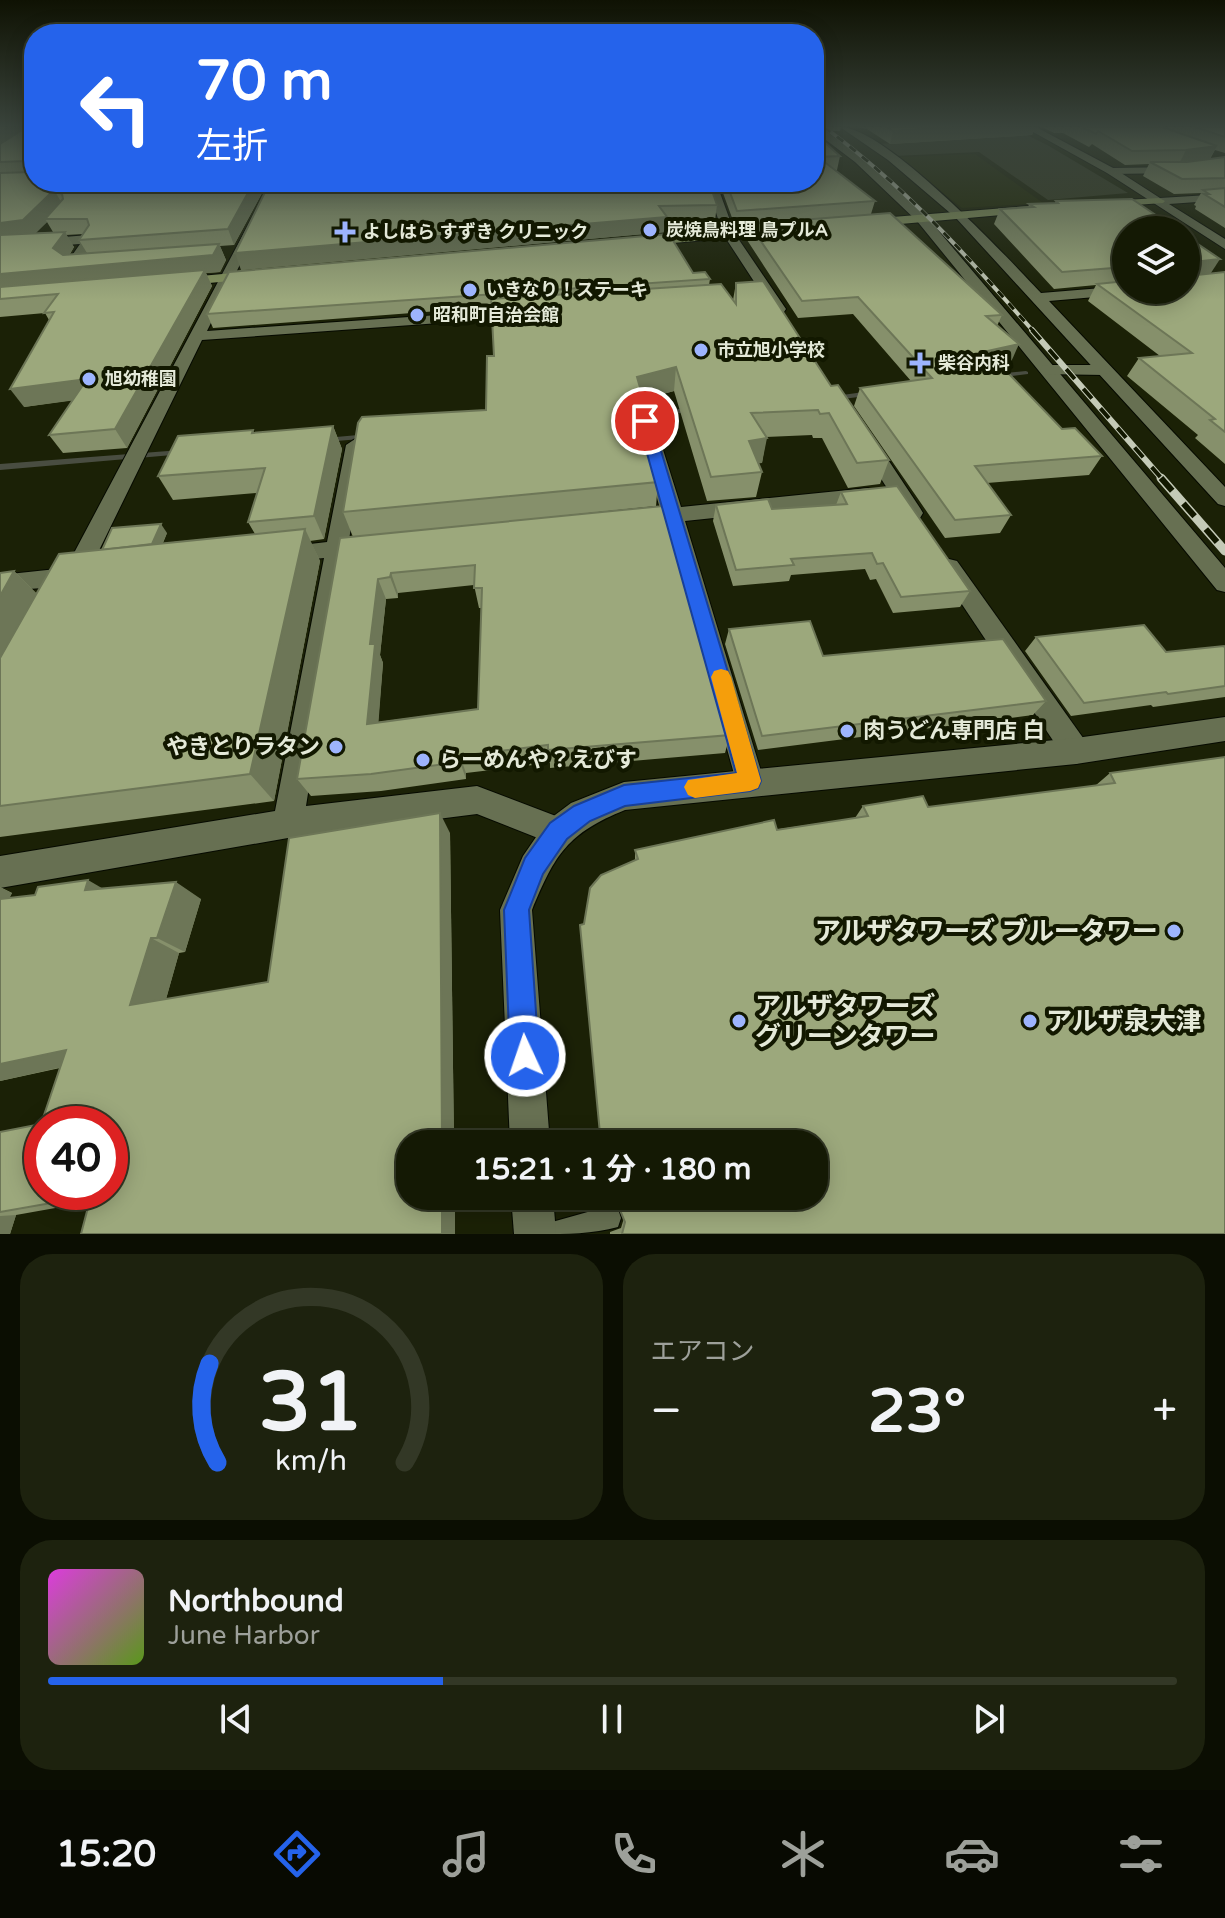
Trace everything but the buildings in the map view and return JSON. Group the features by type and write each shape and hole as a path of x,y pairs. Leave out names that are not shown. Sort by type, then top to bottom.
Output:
{"main road":[{"path":"1091,206 1159,201"},
{"path":"847,224 1048,209"},
{"path":"618,244 788,229"},
{"path":"167,283 274,274"}],"street":[{"path":"885,185 921,218 1225,584"},
{"path":"924,185 960,215 1222,492"},
{"path":"1133,185 1225,245"},
{"path":"60,602 271,192"},
{"path":"714,192 729,234 762,296 786,319"},
{"path":"1159,201 1222,199"},
{"path":"0,246 42,238 89,239 73,264 104,262"},
{"path":"225,253 240,252"},
{"path":"1037,298 1112,292"},
{"path":"198,336 532,312"},
{"path":"1048,370 1104,370"},
{"path":"645,421 750,781"},
{"path":"860,431 898,492 1076,751"},
{"path":"288,823 355,445"},
{"path":"612,521 898,492"},
{"path":"258,557 397,543"},
{"path":"0,583 105,572"},
{"path":"529,1130 516,910 534,867 558,831 582,813 624,796 750,781 1076,751 1225,729"},
{"path":"0,872 288,823 477,800 558,831"},
{"path":"533,1210 535,1234"}],"lane":[{"path":"552,1234 609,1218"}],"shaded area":[{"path":"933,185 1017,185 1043,203 962,208"},
{"path":"1026,185 1114,185 1128,193 1048,200"}],"waterway":[{"path":"997,376 1026,373"},
{"path":"835,398 871,393"},
{"path":"628,415 692,410"},
{"path":"325,440 369,436"},
{"path":"0,467 181,452"}],"railway":[{"path":"894,185 960,250 1034,332"},
{"path":"1032,330 1163,480"},
{"path":"1161,478 1225,551"}],"slow traffic":[{"path":"695,787 750,781 721,677"}],"place":[{"name":"炭焼鳥料理 鳥プルA","path":"650,230"},
{"name":"よしはら すずき クリニック","path":"345,232"},
{"name":"いきなり！ステーキ","path":"470,290"},
{"name":"昭和町自治会館","path":"417,315"},
{"name":"市立旭小学校","path":"701,350"},
{"name":"柴谷内科","path":"920,363"},
{"name":"旭幼稚園","path":"89,379"},
{"name":"肉うどん専門店 白","path":"847,731"},
{"name":"やきとりラタン","path":"336,747"},
{"name":"らーめんや？えびす","path":"423,760"},
{"name":"アルザタワーズ ブルータワー","path":"1174,931"},
{"name":"アルザタワーズ グリーンタワー","path":"739,1021"},
{"name":"アルザ泉大津","path":"1030,1021"}],"route":[{"path":"525,1056 516,910 534,867 558,831 582,813 624,796 750,781 645,421"}]}
